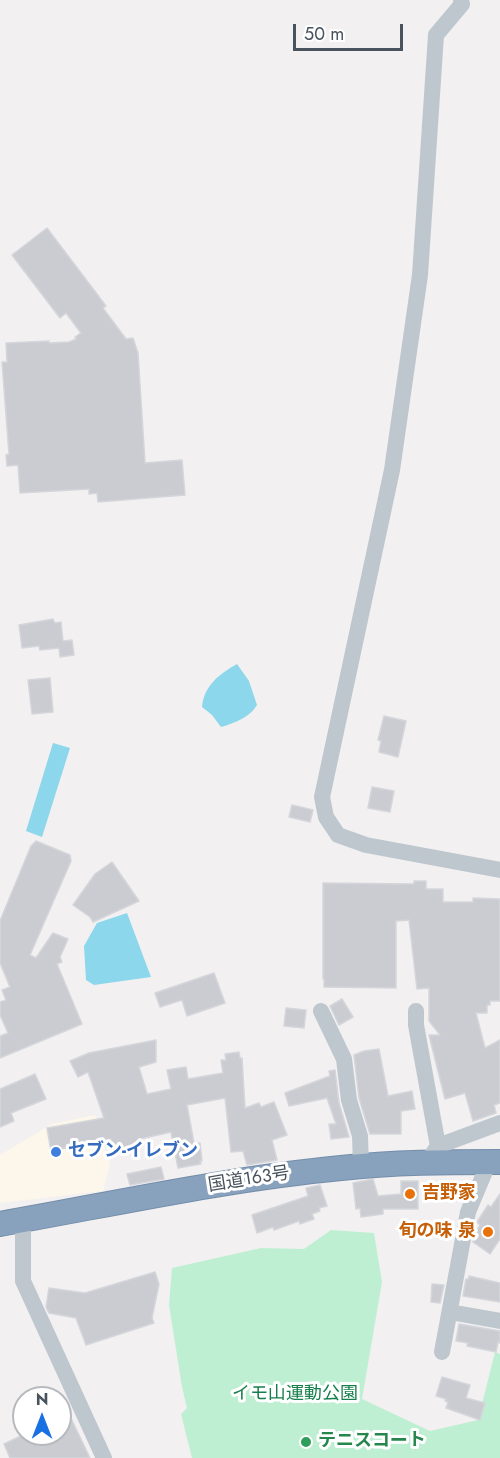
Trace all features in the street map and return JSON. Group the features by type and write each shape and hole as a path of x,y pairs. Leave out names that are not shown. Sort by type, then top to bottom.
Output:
{"highway":[{"name":"国道163号","path":"11,1222 264,1177 361,1166 432,1154 494,1162"}],"street":[{"path":"462,1 436,35 420,274 395,448 322,797 326,817 338,835 366,845 500,870"},
{"path":"321,1011 344,1059 349,1100 360,1136 361,1166"},
{"path":"416,1011 432,1154 500,1123"},
{"path":"442,1352 468,1212 494,1162"},
{"path":"11,1222 23,1281 104,1458"},
{"path":"450,1312 500,1321"}],"shaded area":[{"path":"95,1115 110,1164 103,1191 0,1203 0,1155 52,1124"}],"green space":[{"name":"イモ山運動公園","path":"331,1230 374,1233 382,1282 362,1399 430,1431 478,1420 495,1352 500,1354 500,1458 192,1458 181,1414 187,1408 169,1305 172,1268 261,1248 304,1249"}],"water":[{"path":"237,664 249,681 257,705 242,719 221,727 202,707 203,700 213,681"},
{"path":"53,743 70,748 42,837 26,831"},
{"path":"127,913 151,977 94,985 86,980 84,946 97,923"}],"building":[{"path":"47,228 106,306 103,308 126,339 133,338 138,353 145,463 182,460 185,495 98,502 97,493 89,494 89,489 20,493 18,465 7,466 6,455 9,454 2,362 7,362 6,343 69,342 81,333 66,313 60,318 12,255"},
{"path":"53,619 55,623 61,622 63,641 72,640 74,655 60,657 59,648 40,650 39,646 22,648 19,625"},
{"path":"50,678 53,712 32,714 28,680"},
{"path":"384,716 406,721 398,757 379,752 381,741 378,740"},
{"path":"372,787 394,791 390,812 368,808"},
{"path":"292,805 313,810 310,822 289,817"},
{"path":"36,841 70,855 71,861 30,955 36,958 53,933 68,939 60,957 62,962 57,964 82,1024 0,1058 0,1036 8,1033 0,1015 0,1002 6,1000 2,990 10,987 0,963 0,921 31,846"},
{"path":"112,862 139,901 93,922 90,917 73,905 95,874"},
{"path":"414,881 426,881 426,889 443,889 443,902 473,902 473,898 500,899 500,1001 490,1001 490,1005 487,1005 487,1013 476,1013 485,1048 500,1040 500,1103 494,1105 496,1113 473,1121 465,1093 445,1099 429,1035 440,1035 429,1021 429,988 417,989 409,920 396,921 396,988 324,987 323,883 414,884"},
{"path":"214,973 225,1003 187,1016 182,1000 160,1007 155,993"},
{"path":"342,999 353,1017 339,1025 330,1006"},
{"path":"286,1008 306,1010 304,1028 284,1026"},
{"path":"156,1040 156,1062 139,1067 147,1094 171,1089 167,1070 186,1067 188,1079 223,1073 221,1060 226,1060 225,1054 239,1052 242,1058 245,1108 259,1103 261,1107 274,1102 287,1135 272,1140 277,1160 247,1165 243,1151 231,1152 225,1098 187,1105 194,1143 200,1143 201,1164 178,1168 171,1132 140,1139 132,1145 115,1150 111,1139 51,1151 47,1128 104,1118 88,1072 78,1077 70,1061 89,1053"},
{"path":"379,1049 388,1096 412,1091 415,1109 401,1111 401,1134 370,1134 359,1098 354,1055"},
{"path":"335,1070 339,1103 349,1137 331,1139 329,1124 336,1124 327,1098 289,1106 285,1093 330,1076 329,1071"},
{"path":"35,1074 46,1099 11,1113 14,1121 0,1127 0,1089"},
{"path":"161,1167 164,1179 130,1185 127,1174"},
{"path":"373,1179 378,1196 401,1194 401,1181 418,1181 418,1209 383,1209 383,1214 361,1217 360,1208 356,1209 353,1183"},
{"path":"320,1185 327,1206 319,1208 320,1211 312,1214 314,1219 300,1224 299,1221 274,1230 273,1227 257,1233 252,1215 308,1196 306,1188"},
{"name":"旬の味 泉","path":"500,1194 500,1239 490,1254 473,1242 480,1225 477,1222 488,1205 491,1207"},
{"path":"155,1272 159,1284 152,1318 154,1323 86,1345 76,1318 49,1313 46,1307 49,1288 85,1293"},
{"path":"469,1276 500,1283 500,1302 463,1296 466,1279 469,1279"},
{"path":"432,1284 444,1285 440,1303 431,1302"},
{"path":"459,1324 500,1331 500,1343 498,1342 496,1352 467,1346 468,1343 456,1341"},
{"path":"442,1377 470,1385 466,1398 485,1403 480,1420 446,1408 448,1402 445,1401 446,1399 436,1396"},
{"path":"72,1420 90,1458 10,1458 4,1444 12,1440 12,1446 72,1446"}],"place":[{"name":"セブン-イレブン","path":"56,1152"},
{"name":"吉野家","path":"410,1194"},
{"name":"旬の味 泉","path":"488,1232"},
{"name":"テニスコート","path":"306,1442"}]}
